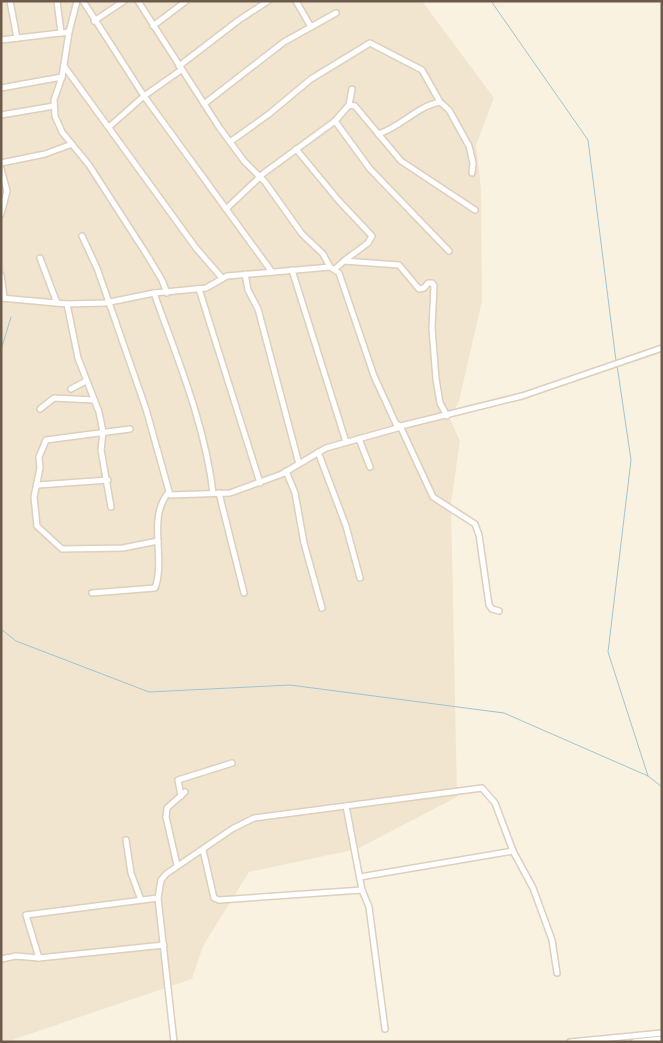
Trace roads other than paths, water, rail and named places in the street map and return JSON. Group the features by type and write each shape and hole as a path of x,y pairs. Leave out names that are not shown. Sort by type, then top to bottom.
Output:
{"street":[{"path":"10,1 17,38"},
{"path":"57,1 61,33"},
{"path":"77,1 68,32 62,77 54,106 62,132 90,166 147,255 162,280 167,293"},
{"path":"83,1 94,21 144,96 272,272"},
{"path":"94,21 124,1"},
{"path":"138,1 180,68 244,161 260,178 302,234 339,273 374,376 433,497 474,524 479,535 489,605 492,609 499,611"},
{"path":"153,26 186,1"},
{"path":"109,127 144,96 239,20 268,1"},
{"path":"296,1 312,27"},
{"path":"204,104 284,42 336,13"},
{"path":"1,40 68,32"},
{"path":"230,142 269,114 311,78 370,44 422,70 440,102 449,110 469,146 473,163 472,173"},
{"path":"64,66 202,256 222,278"},
{"path":"1,88 62,77"},
{"path":"226,209 260,178 335,121 349,105 352,89"},
{"path":"378,134 440,102"},
{"path":"349,105 355,106 401,160 475,210"},
{"path":"1,115 54,106"},
{"path":"335,121 370,169 449,251"},
{"path":"1,163 45,154 72,144"},
{"path":"1,275 2,298 67,304 108,303 154,293 199,289 210,286 222,278 245,274 333,268 368,243 372,236 339,201 296,149"},
{"path":"1,169 6,191 1,214"},
{"path":"82,236 97,268 146,408 168,493 159,509 159,565 155,588 92,593"},
{"path":"40,258 57,303"},
{"path":"344,260 394,264 403,268 419,289 424,288 428,282 434,286 432,328 437,386 440,403 447,416"},
{"path":"292,270 346,442"},
{"path":"245,274 248,290 258,309 300,464"},
{"path":"199,289 260,483"},
{"path":"154,293 188,388 244,593"},
{"path":"67,304 78,358 99,412 103,432 101,450 112,507"},
{"path":"168,493 172,495 230,493 286,472 318,452 346,442 522,396 662,348"},
{"path":"71,389 86,381"},
{"path":"40,409 54,398 94,400"},
{"path":"130,429 46,440 38,457 38,485 34,497 37,526 62,549 122,548 158,541"},
{"path":"359,439 370,467"},
{"path":"318,452 346,526 360,578"},
{"path":"286,472 295,494 304,543 322,608"},
{"path":"38,485 108,480"},
{"path":"177,865 166,817 167,808 183,794 178,780 232,763"},
{"path":"174,1042 166,992 164,945 158,898 161,880 177,865 203,850 232,829 254,818 482,788 495,803 513,851 534,888 552,940 557,973"},
{"path":"346,806 362,890 368,907 374,939 385,1029"},
{"path":"126,840 131,873 142,900"},
{"path":"203,850 214,898 219,900 362,890"},
{"path":"360,877 513,851"},
{"path":"38,958 26,915 158,898"},
{"path":"1,959 16,956 38,958 164,945"},
{"path":"570,1042 662,1033"},
{"path":"634,1042 662,1039"}],"waterway":[{"path":"491,1 588,140 616,361"},
{"path":"1,350 11,317"},
{"path":"617,365 631,460 608,652 648,776"},
{"path":"1,629 16,641 149,692 290,685 504,713 648,776 662,787"}]}
